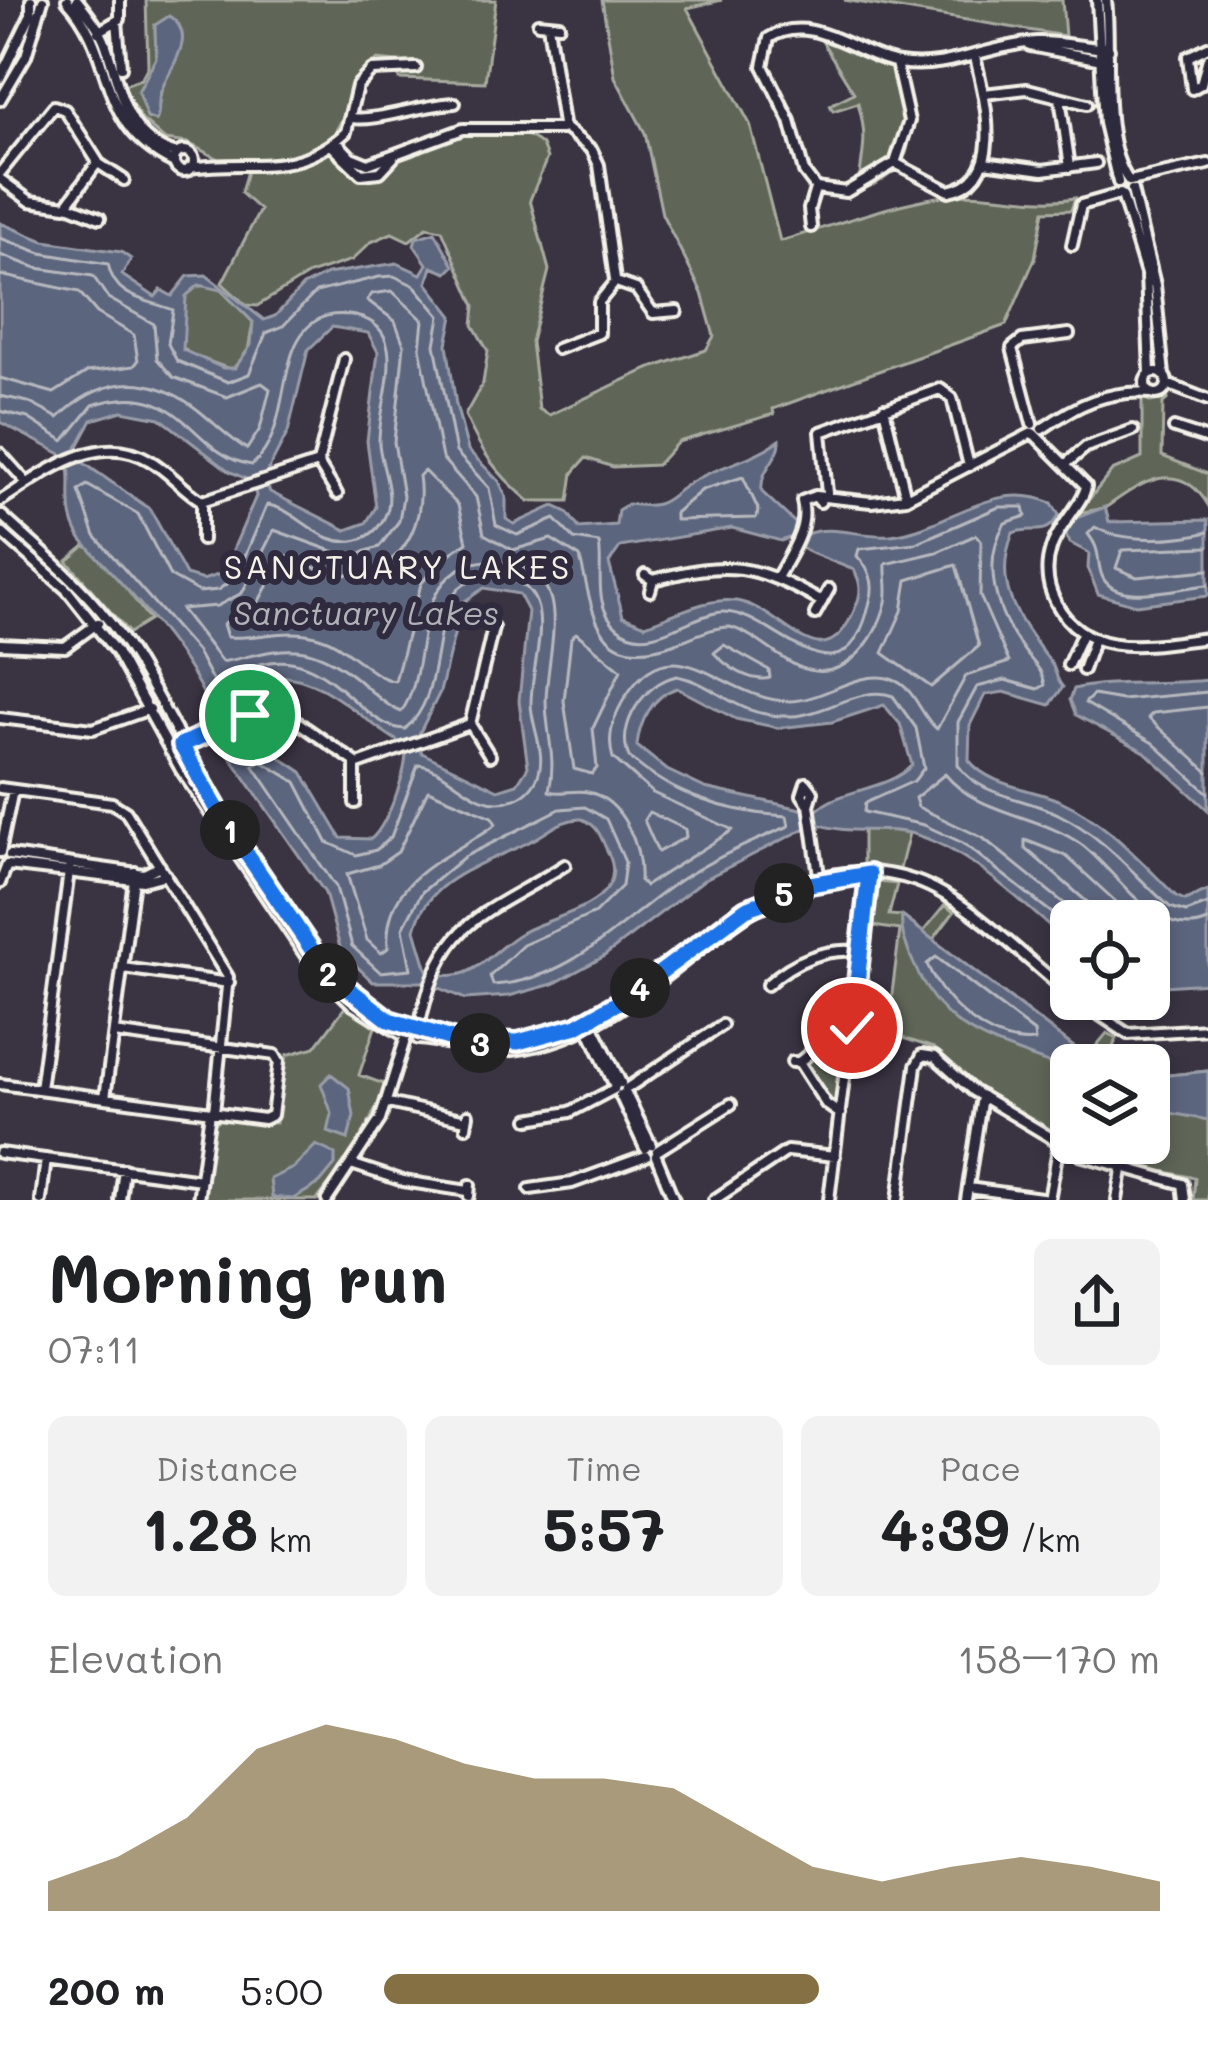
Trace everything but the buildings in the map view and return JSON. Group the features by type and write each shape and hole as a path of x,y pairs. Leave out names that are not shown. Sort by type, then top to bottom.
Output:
{"street":[{"path":"0,79 31,14 32,0"},
{"path":"0,100 26,56 43,0"},
{"path":"67,0 96,34"},
{"path":"77,0 96,34 117,105 176,158 182,170 266,168 333,143 353,118 357,86 372,70 416,68"},
{"path":"120,0 121,67"},
{"path":"1101,0 1115,137 1146,274 1148,376"},
{"path":"96,34 117,21"},
{"path":"548,24 563,128"},
{"path":"896,63 909,121 895,163 846,192 816,188 804,172 790,121 764,66 770,38 793,29 816,31 896,63 975,57 1018,45 1105,49"},
{"path":"1018,45 1084,60 1106,60"},
{"path":"1084,60 1086,46"},
{"path":"1208,47 1188,58 1192,88 1201,83 1208,58"},
{"path":"895,163 949,191 969,184 984,162 984,94 975,57"},
{"path":"984,94 1027,89 1087,104"},
{"path":"1060,98 1070,167"},
{"path":"353,118 367,120 414,105 455,103"},
{"path":"100,218 68,205 33,202 0,176 54,106 65,110 98,164 124,180"},
{"path":"333,143 354,171 369,170 463,129 563,128 592,150 599,165 616,282 599,302 599,333 557,349"},
{"path":"176,158 192,155 216,166"},
{"path":"190,168 192,155"},
{"path":"984,162 1043,170 1096,163"},
{"path":"68,205 98,164"},
{"path":"1072,244 1081,205 1125,187 1208,164"},
{"path":"1125,187 1155,285 1161,386"},
{"path":"811,227 808,209 816,188"},
{"path":"616,282 636,289 649,311 677,310"},
{"path":"1069,334 1022,340 1012,348 1035,427 1079,479 1075,502 1057,532 1048,560 1049,584 1060,610 1082,634 1094,639 1138,647 1208,638"},
{"path":"337,494 318,464 344,358"},
{"path":"1148,376 1161,386 1208,400"},
{"path":"1148,376 1161,386"},
{"path":"1129,391 1148,376"},
{"path":"808,513 802,501 821,497 871,502 906,498 1095,398 1161,386"},
{"path":"777,578 808,513 821,497 821,432 946,390 969,466"},
{"path":"884,409 906,498"},
{"path":"1174,428 1208,439"},
{"path":"1066,464 1086,447 1133,430"},
{"path":"202,501 138,454 114,449 74,459 26,482 4,498 1,515 54,560 106,616 161,703 215,807 288,922"},
{"path":"0,453 26,482"},
{"path":"202,501 318,464"},
{"path":"202,501 202,540"},
{"path":"0,530 52,574 97,625 150,709 170,751 288,922 334,979 413,1032 499,1052 551,1043 590,1026 772,898 820,881 869,874 910,879 937,890 1050,979"},
{"path":"650,591 649,578 721,565 753,568 821,602"},
{"path":"815,614 829,589"},
{"path":"0,644 65,647 106,616"},
{"path":"490,756 470,724 493,628"},
{"path":"1082,634 1069,662 1084,666 1094,639"},
{"path":"0,718 103,728 161,703"},
{"path":"170,751 220,726 262,713 286,717 355,764"},
{"path":"355,764 470,724"},
{"path":"355,764 356,804"},
{"path":"0,788 119,806 228,980 223,1048 198,1200"},
{"path":"0,882 13,790"},
{"path":"810,814 820,881"},
{"path":"5,858 135,876 163,870"},
{"path":"327,1200 354,1165 388,1102 449,943 466,924 565,865"},
{"path":"40,1089 70,867"},
{"path":"829,1200 869,874"},
{"path":"105,1098 135,876"},
{"path":"766,985 790,967 829,951 862,952"},
{"path":"123,968 228,980"},
{"path":"1107,1020 1128,1034 1208,1029"},
{"path":"529,1119 570,1112 620,1089 723,1023"},
{"path":"841,1111 826,1104 795,1062 853,1024"},
{"path":"590,1026 674,1200"},
{"path":"0,1084 268,1118 276,1089 277,1056 114,1033"},
{"path":"898,1200 920,1056 935,1057 982,1096 1050,1138"},
{"path":"966,1200 982,1096"},
{"path":"388,1102 467,1120"},
{"path":"530,1189 572,1183 650,1152 731,1104"},
{"path":"714,1200 787,1151 835,1156"},
{"path":"0,1153 201,1180"},
{"path":"41,1200 46,1159"},
{"path":"968,1188 1049,1200 1055,1164"},
{"path":"1110,1164 1181,1183 1185,1200"},
{"path":"354,1165 403,1181 468,1191"},
{"path":"120,1200 124,1169"},
{"path":"1117,1200 1122,1169"}],"green space":[{"path":"146,0 496,0 485,82 399,79 398,62 377,60 360,78 328,142 353,173 370,176 417,147 472,130 510,131 542,145 547,158 530,200 549,270 531,342 539,409 549,415 648,369 706,350 714,336 702,293 662,214 645,133 615,77 602,0 722,0 687,8 750,124 780,241 944,196 1075,198 1071,210 1044,211 1035,258 1006,325 773,409 774,414 678,442 657,465 613,467 586,458 573,473 569,501 529,501 491,462 465,415 483,383 488,351 473,325 475,306 442,230 427,227 409,241 392,233 371,242 352,260 309,274 257,306 246,305 222,283 260,210 241,193 249,163 220,160 188,143 165,140 142,120 121,86 141,79 148,66","holes":["155,25 179,25 181,40 161,91 156,121 147,117 138,92 156,58"]},
{"path":"844,0 1062,0 1065,36"},
{"path":"817,33 901,64 909,138 906,153 883,180 859,191 862,117 858,103 833,111 830,105 854,93"},
{"path":"194,287 221,290 253,322 248,351 232,370 189,354 180,344 186,296"},
{"path":"1142,397 1151,402 1169,398 1163,403 1162,456 1208,474 1208,505 1184,481 1171,478 1145,483 1105,507 1078,513 1112,471 1142,458"},
{"path":"86,545 111,568 150,620 129,633 67,561"},
{"path":"863,826 909,833 900,869 863,867"},
{"path":"878,882 897,884 889,915 902,916 923,932 945,905 954,912 933,940 1070,1044 1050,1044 1050,1132 975,1085 934,1048 887,1033 900,930 873,926"},
{"path":"345,1007 375,1027 359,1075 387,1085 357,1148 317,1200 204,1200 214,1124 220,1119 276,1123 287,1055 315,1047"},
{"path":"843,1032 837,1102 831,1103 800,1067 802,1057"},
{"path":"1107,1033 1117,1038 1114,1044 1098,1044"},
{"path":"1208,1071 1208,1200 1193,1200 1195,1178 1127,1164 1170,1164 1170,1075"}],"water":[{"path":"169,16 178,24 182,43 160,94 156,121 147,118 138,92 156,58 155,25"},
{"name":"Sanctuary Lakes","path":"0,223 44,241 121,252 131,259 122,275 155,297 161,290 172,296 188,276 206,275 264,320 275,316 303,286 327,274 397,263 421,274 427,264 414,245 416,238 435,232 454,266 447,273 432,267 427,283 453,316 447,344 468,450 499,481 506,497 506,519 514,524 554,506 567,512 579,528 616,525 618,510 628,504 659,504 695,480 780,440 762,492 807,534 826,530 891,535 1009,496 1052,503 1059,515 1049,527 1013,533 1005,570 1020,618 1063,687 1050,705 1004,692 985,695 970,725 969,760 988,776 1061,801 1093,820 1176,896 1185,900 1208,890 1208,983 1170,986 1170,900 1050,900 1050,926 998,882 939,844 905,832 816,823 705,879 603,957 553,984 509,996 465,999 425,982 373,982 341,951 325,893 224,748 215,719 186,664 78,534 70,511 67,457 0,422","holes":["199,285 221,290 253,322 251,345 235,368 223,368 183,350 186,296","332,327 368,333 378,352 367,441 376,507 366,523 346,530 270,492 264,478 288,432 308,350","122,411 160,418 229,471 253,482 256,496 223,573 203,580 186,575 150,509 81,461 77,448 92,420","732,528 781,541 789,538 806,551 854,570 860,592 843,630 830,641 816,643 736,601 701,604 645,625 623,616 609,563 620,547","484,588 519,594 528,611 519,701 528,767 517,784 498,790 422,753 416,740 440,692 462,603","273,676 310,683 405,745 391,808 371,839 341,838 302,772 233,726 229,712 240,689","677,688 736,719 779,728 832,722 884,705 900,724 912,765 815,812 705,788 667,770 637,746 644,719","582,819 599,834 613,872 599,897 523,932 468,972 443,975 427,970 415,930 432,896 462,874 556,826"]},
{"path":"1105,507 1109,522 1208,520 1208,596 1136,605 1098,594 1088,568 1089,553 1070,543 1063,530 1068,521"},
{"path":"1208,680 1208,810 1145,752 1076,715 1070,700 1074,689 1088,686"},
{"path":"902,916 1070,1044 1050,1044 1050,1064 959,1024 926,988 902,928"},
{"path":"1208,1071 1208,1120 1170,1113 1170,1075"},
{"path":"331,1074 349,1088 354,1116 348,1139 328,1132 332,1114 321,1084"},
{"path":"316,1145 335,1154 335,1165 320,1183 293,1199 272,1197 270,1179 293,1168"}],"district":[{"name":"SANCTUARY LAKES","path":"398,567"}],"route":[{"path":"250,715 181,745 215,807 315,957 343,987 389,1020 403,1026 415,1024 430,1034 482,1043 518,1042 562,1031 626,998 746,909 810,884 869,874 852,1028"}]}
